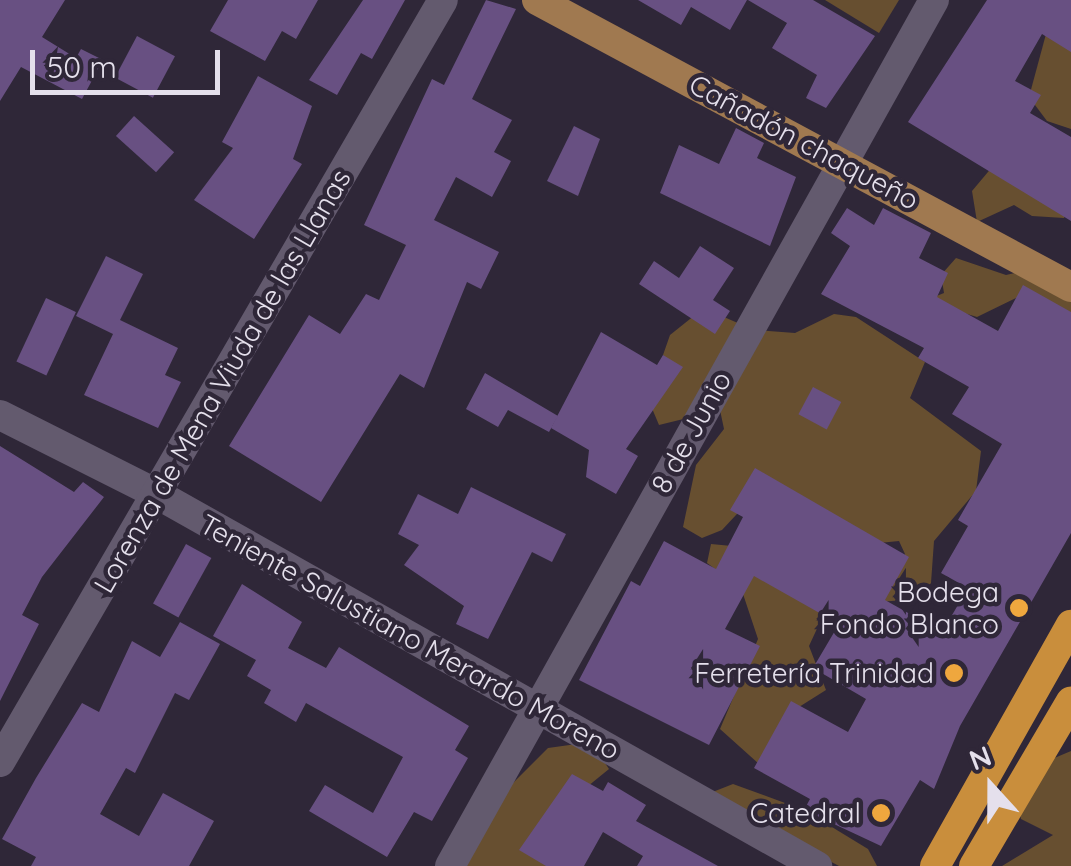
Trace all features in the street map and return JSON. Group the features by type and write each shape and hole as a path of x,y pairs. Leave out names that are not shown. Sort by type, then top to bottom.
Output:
{"highway":[{"path":"935,866 1032,694 1062,664 1071,625"},
{"path":"974,866 1068,706 1032,694"}],"main road":[{"name":"Cañadón chaqueño","path":"537,0 1071,287"}],"street":[{"name":"Lorenza de Mena Viuda de las Llanas","path":"0,762 443,0"},
{"name":"8 de Junio","path":"450,866 934,0"},
{"name":"Teniente Salustiano Merardo Moreno","path":"0,415 156,494 817,866"}],"shaded area":[{"path":"825,0 899,0 879,33"},
{"path":"1071,28 1071,129 1047,121 1029,97 1046,34"},
{"path":"993,166 1066,214 1064,218 1032,216 1014,205 977,222 972,191"},
{"path":"956,258 1006,275 1040,267 1071,287 1071,313 1024,294 977,317 924,301 944,293 941,275"},
{"path":"717,314 754,330 795,333 834,314 856,317 925,362 910,398 981,451 976,491 934,541 931,583 918,599 878,602 905,554 899,541 859,545 750,500 722,530 702,538 683,527 696,465 724,429 720,410 659,425 651,406 675,372 663,355 670,335 695,315"},
{"path":"711,544 732,546 827,607 809,646 826,690 799,707 759,764 720,729 758,639 741,588 707,563"},
{"path":"591,742 609,769 566,804 557,866 466,866 503,793 548,748"},
{"path":"1071,751 1071,866 1002,866 1053,835 1021,819 1018,807 1052,759"},
{"path":"733,784 804,810 868,849 877,866 839,866 705,795"}],"building":[{"path":"0,0 65,0 42,37 76,58 81,49 103,60 82,99 21,67 0,101"},
{"path":"228,0 318,0 296,39 282,31 265,61 210,31"},
{"path":"363,0 405,0 372,59 361,53 337,95 309,80"},
{"path":"486,0 516,9 472,99 512,120 494,152 511,161 492,197 456,177 434,220 499,252 481,289 467,282 424,388 400,374 321,502 229,446 309,315 340,334 366,294 379,300 406,245 364,225 432,79 444,85"},
{"path":"638,0 747,0 730,30 691,7 681,25"},
{"path":"748,0 813,0 875,36 826,108 806,98 817,75 772,48 787,23"},
{"path":"987,0 1071,0 1071,52 1042,34 1015,81 1041,95 1030,113 1071,137 1071,221 908,122"},
{"path":"137,36 175,56 153,98 115,77"},
{"path":"258,76 312,106 293,159 302,164 254,239 194,200 233,148 222,142"},
{"path":"134,116 174,152 156,172 116,136"},
{"path":"574,126 600,139 578,196 547,181"},
{"path":"736,128 764,143 757,158 796,177 770,246 660,193 679,145 719,164"},
{"path":"847,208 874,225 883,208 931,233 919,258 948,273 937,297 998,331 1023,285 1071,312 1071,533 960,726 934,789 920,780 881,846 804,810 810,799 754,768 791,701 848,732 866,699 813,668 839,624 754,576 725,629 760,646 709,745 579,680 631,581 640,586 664,541 716,569 743,517 730,510 755,468 909,557 885,600 942,632 968,588 941,573 968,526 958,520 1002,444 952,414 969,387 918,358 924,348 821,294 850,246 831,233"},
{"path":"700,246 734,268 713,300 730,311 715,334 639,284 654,261 679,278"},
{"path":"106,256 143,274 120,320 178,348 165,375 181,382 158,428 84,395 113,334 76,316"},
{"path":"46,298 76,312 46,375 16,361"},
{"path":"601,332 657,365 663,355 683,367 626,449 638,456 616,494 586,477 589,450 551,428"},
{"path":"485,373 558,416 549,432 508,410 498,427 466,409"},
{"path":"813,387 841,402 827,429 798,414"},
{"path":"0,446 74,492 83,482 104,497 42,577 22,615 39,624 0,701"},
{"path":"471,487 566,534 552,562 532,552 488,639 456,624 464,606 404,565 419,545 398,534 418,494 458,514"},
{"path":"186,544 211,558 178,618 153,603"},
{"path":"242,584 302,622 288,648 326,668 339,647 469,726 455,750 468,758 432,821 414,812 387,857 309,811 325,785 373,813 403,757 306,703 296,722 264,703 271,690 247,676 256,660 213,636"},
{"path":"180,622 220,644 189,700 175,693 135,773 126,768 100,814 139,836 163,793 214,821 189,866 31,866 36,857 2,839 36,778 82,703 99,712 132,641 160,657"},
{"path":"572,774 603,791 608,782 646,805 636,821 718,866 637,866 643,856 603,832 584,866 546,866 519,850"}],"place":[{"name":"Bodega Fondo Blanco","path":"1019,608"},
{"name":"Ferretería Trinidad","path":"954,673"},
{"name":"Catedral","path":"881,813"}]}
